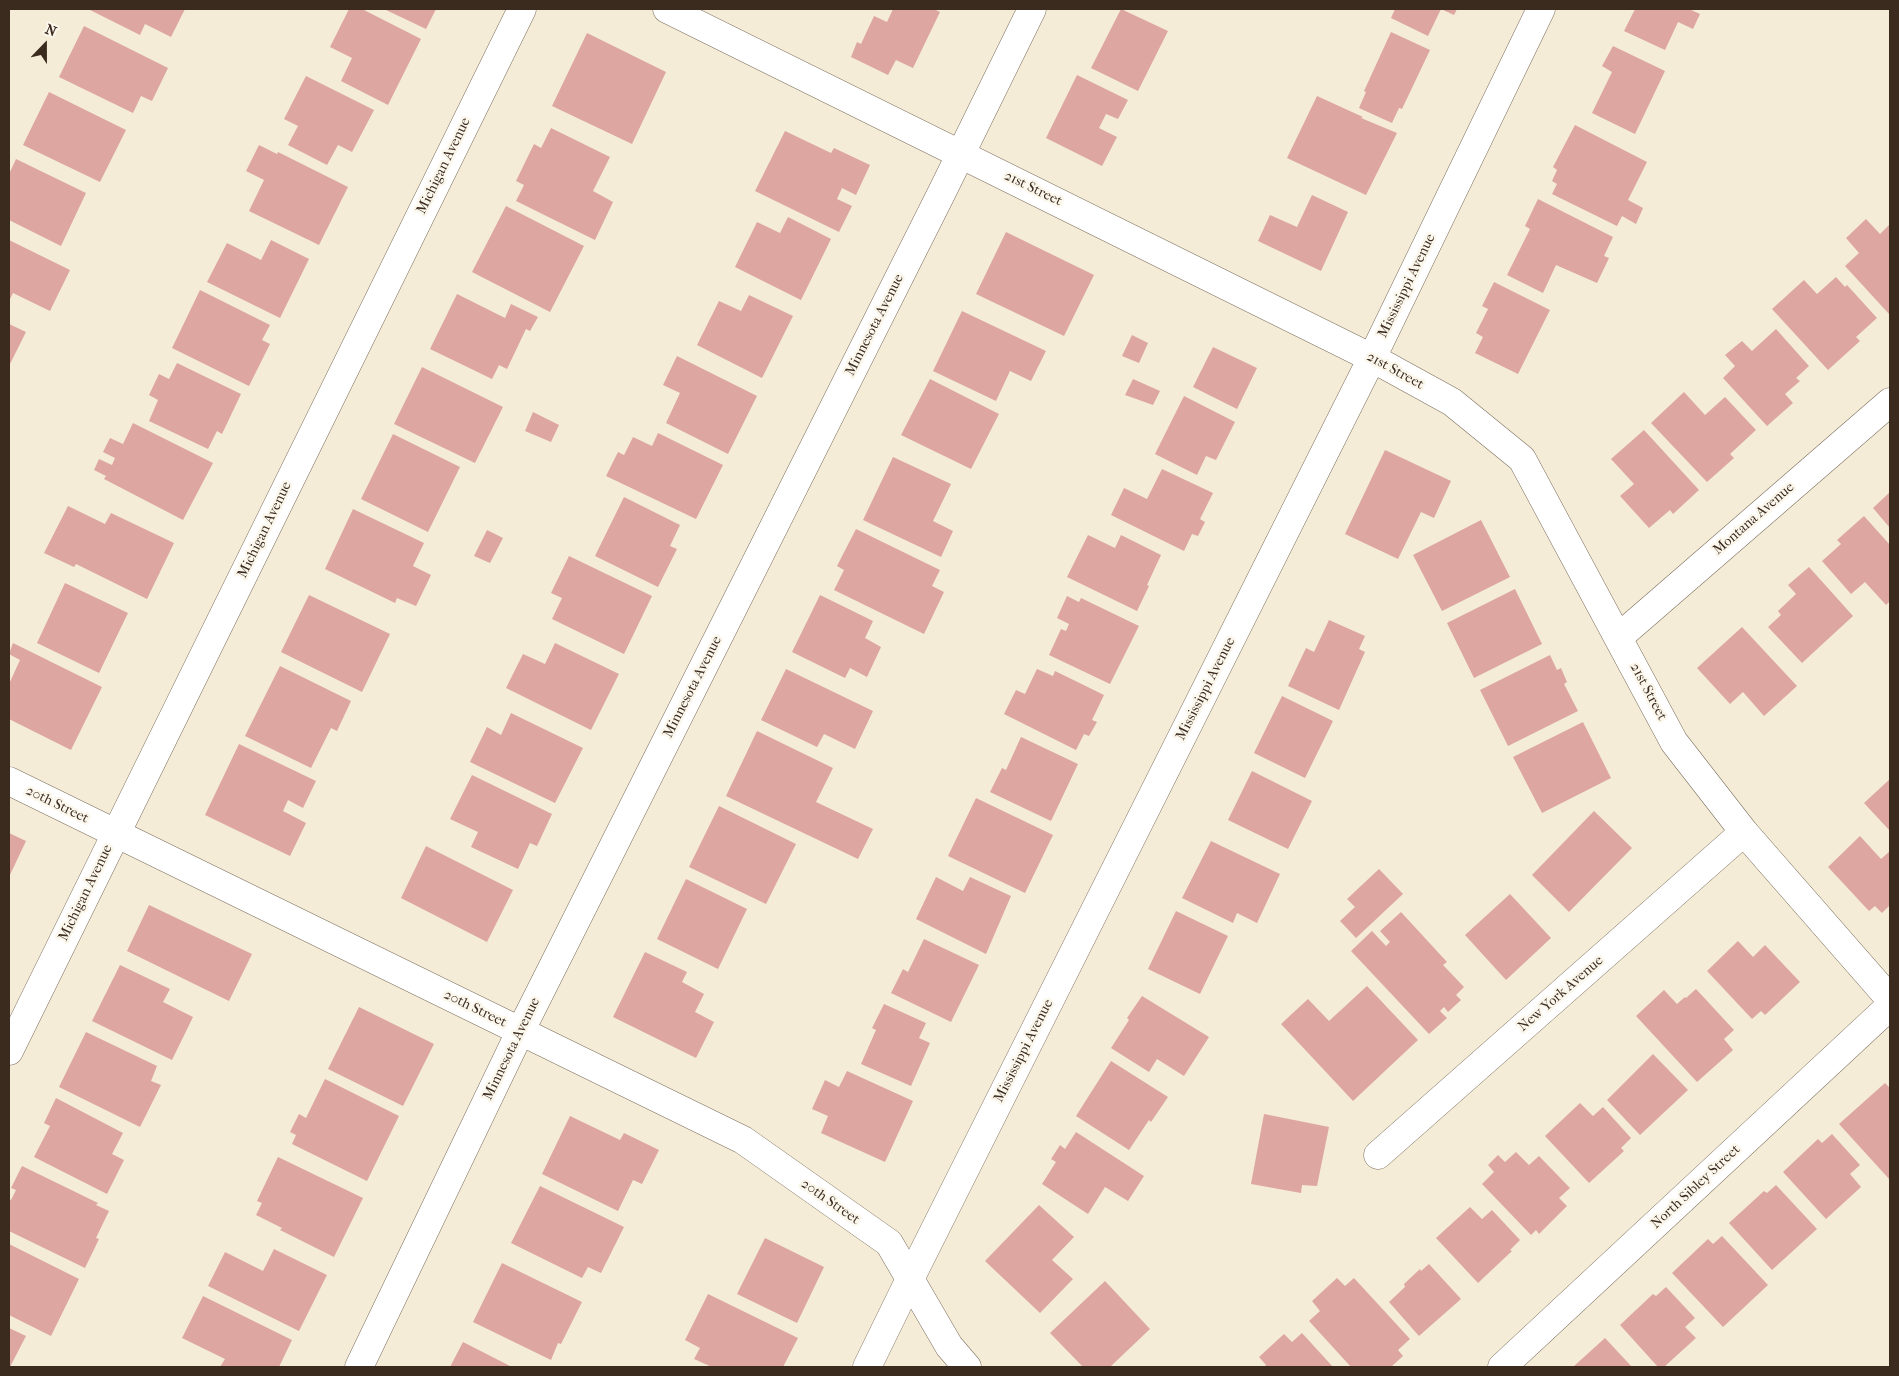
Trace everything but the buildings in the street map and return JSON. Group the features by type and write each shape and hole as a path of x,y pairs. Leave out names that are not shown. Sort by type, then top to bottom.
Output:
{"street":[{"name":"Michigan Avenue","path":"9,1051 522,9"},
{"name":"21st Street","path":"667,9 1372,358 1452,402 1522,459 1674,742 1744,832 1890,999"},
{"name":"Minnesota Avenue","path":"359,1367 520,1032 1032,9"},
{"name":"Mississippi Avenue","path":"867,1367 1372,358 1541,9"},
{"name":"Montana Avenue","path":"1619,637 1890,402"},
{"name":"20th Street","path":"9,781 743,1140 889,1243 949,1346 967,1367"},
{"name":"New York Avenue","path":"1378,1155 1744,832"},
{"name":"North Sibley Street","path":"1502,1367 1890,1006"}]}
